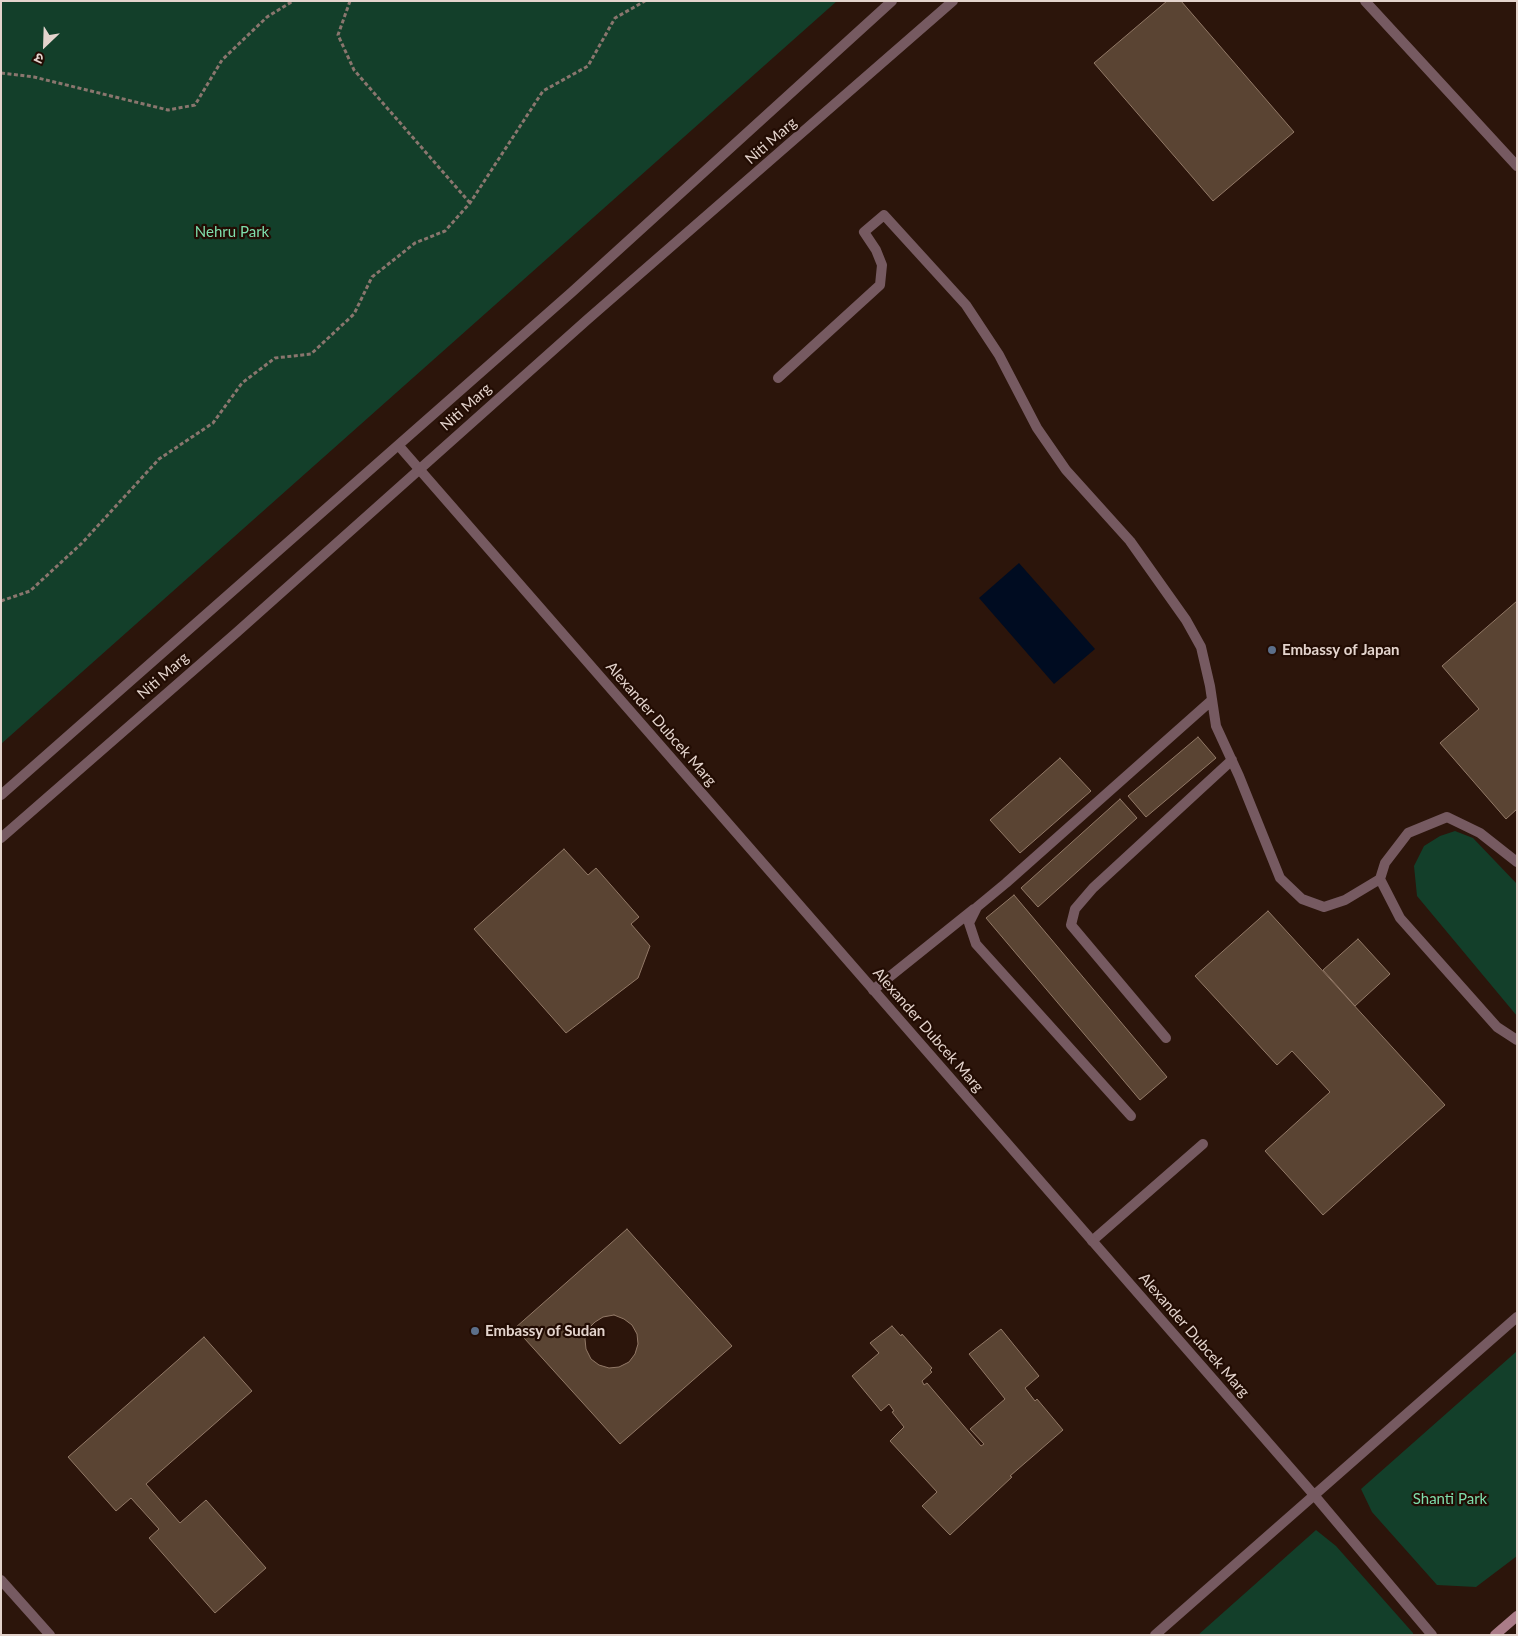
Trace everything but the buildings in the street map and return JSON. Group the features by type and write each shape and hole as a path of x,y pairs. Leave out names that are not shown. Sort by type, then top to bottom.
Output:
{"main road":[{"path":"1495,1635 1517,1616"}],"street":[{"name":"Niti Marg","path":"1,795 572,292 892,1"},
{"name":"Niti Marg","path":"1,838 953,1"},
{"path":"1365,1 1517,166"},
{"path":"778,378 880,285 882,265 876,250 864,232 884,215 966,305 1000,356 1037,428 1066,470 1130,541 1186,620 1201,648 1216,726 1232,760 1280,878 1302,899 1324,907 1345,900 1380,879 1385,863 1408,833 1447,818 1480,833 1517,862"},
{"name":"Alexander Dubcek Marg","path":"399,446 1314,1496 1432,1635"},
{"path":"873,990 1006,883 1212,700"},
{"path":"1166,1038 1071,925 1075,909 1093,888 1232,760"},
{"path":"1380,879 1400,918 1497,1027 1517,1040"},
{"path":"976,907 969,923 976,944 1131,1116"},
{"path":"1092,1241 1203,1144"},
{"path":"1155,1635 1517,1317"},
{"path":"1,1580 50,1635"}],"path":[{"path":"1,73 34,77 168,110 195,105 222,60 267,16 293,1"},
{"path":"350,1 338,35 354,70 470,203"},
{"path":"1,600 30,591 82,543 159,459 213,424 242,383 275,358 311,354 354,314 372,277 415,243 445,231 470,203 543,91 588,66 615,18 645,1"}],"green space":[{"name":"Nehru Park","path":"1,1 837,1 1,744"},
{"path":"1455,831 1473,838 1517,884 1517,1016 1417,896 1414,866 1424,846 1440,836"},
{"name":"Shanti Park","path":"1517,1351 1517,1556 1476,1587 1437,1585 1372,1512 1361,1489"},
{"path":"1316,1530 1336,1546 1413,1635 1198,1635"}],"water":[{"path":"1019,563 1095,649 1054,684 979,598"}],"place":[{"name":"Embassy of Japan","path":"1272,650"},
{"name":"Embassy of Sudan","path":"475,1331"}]}
